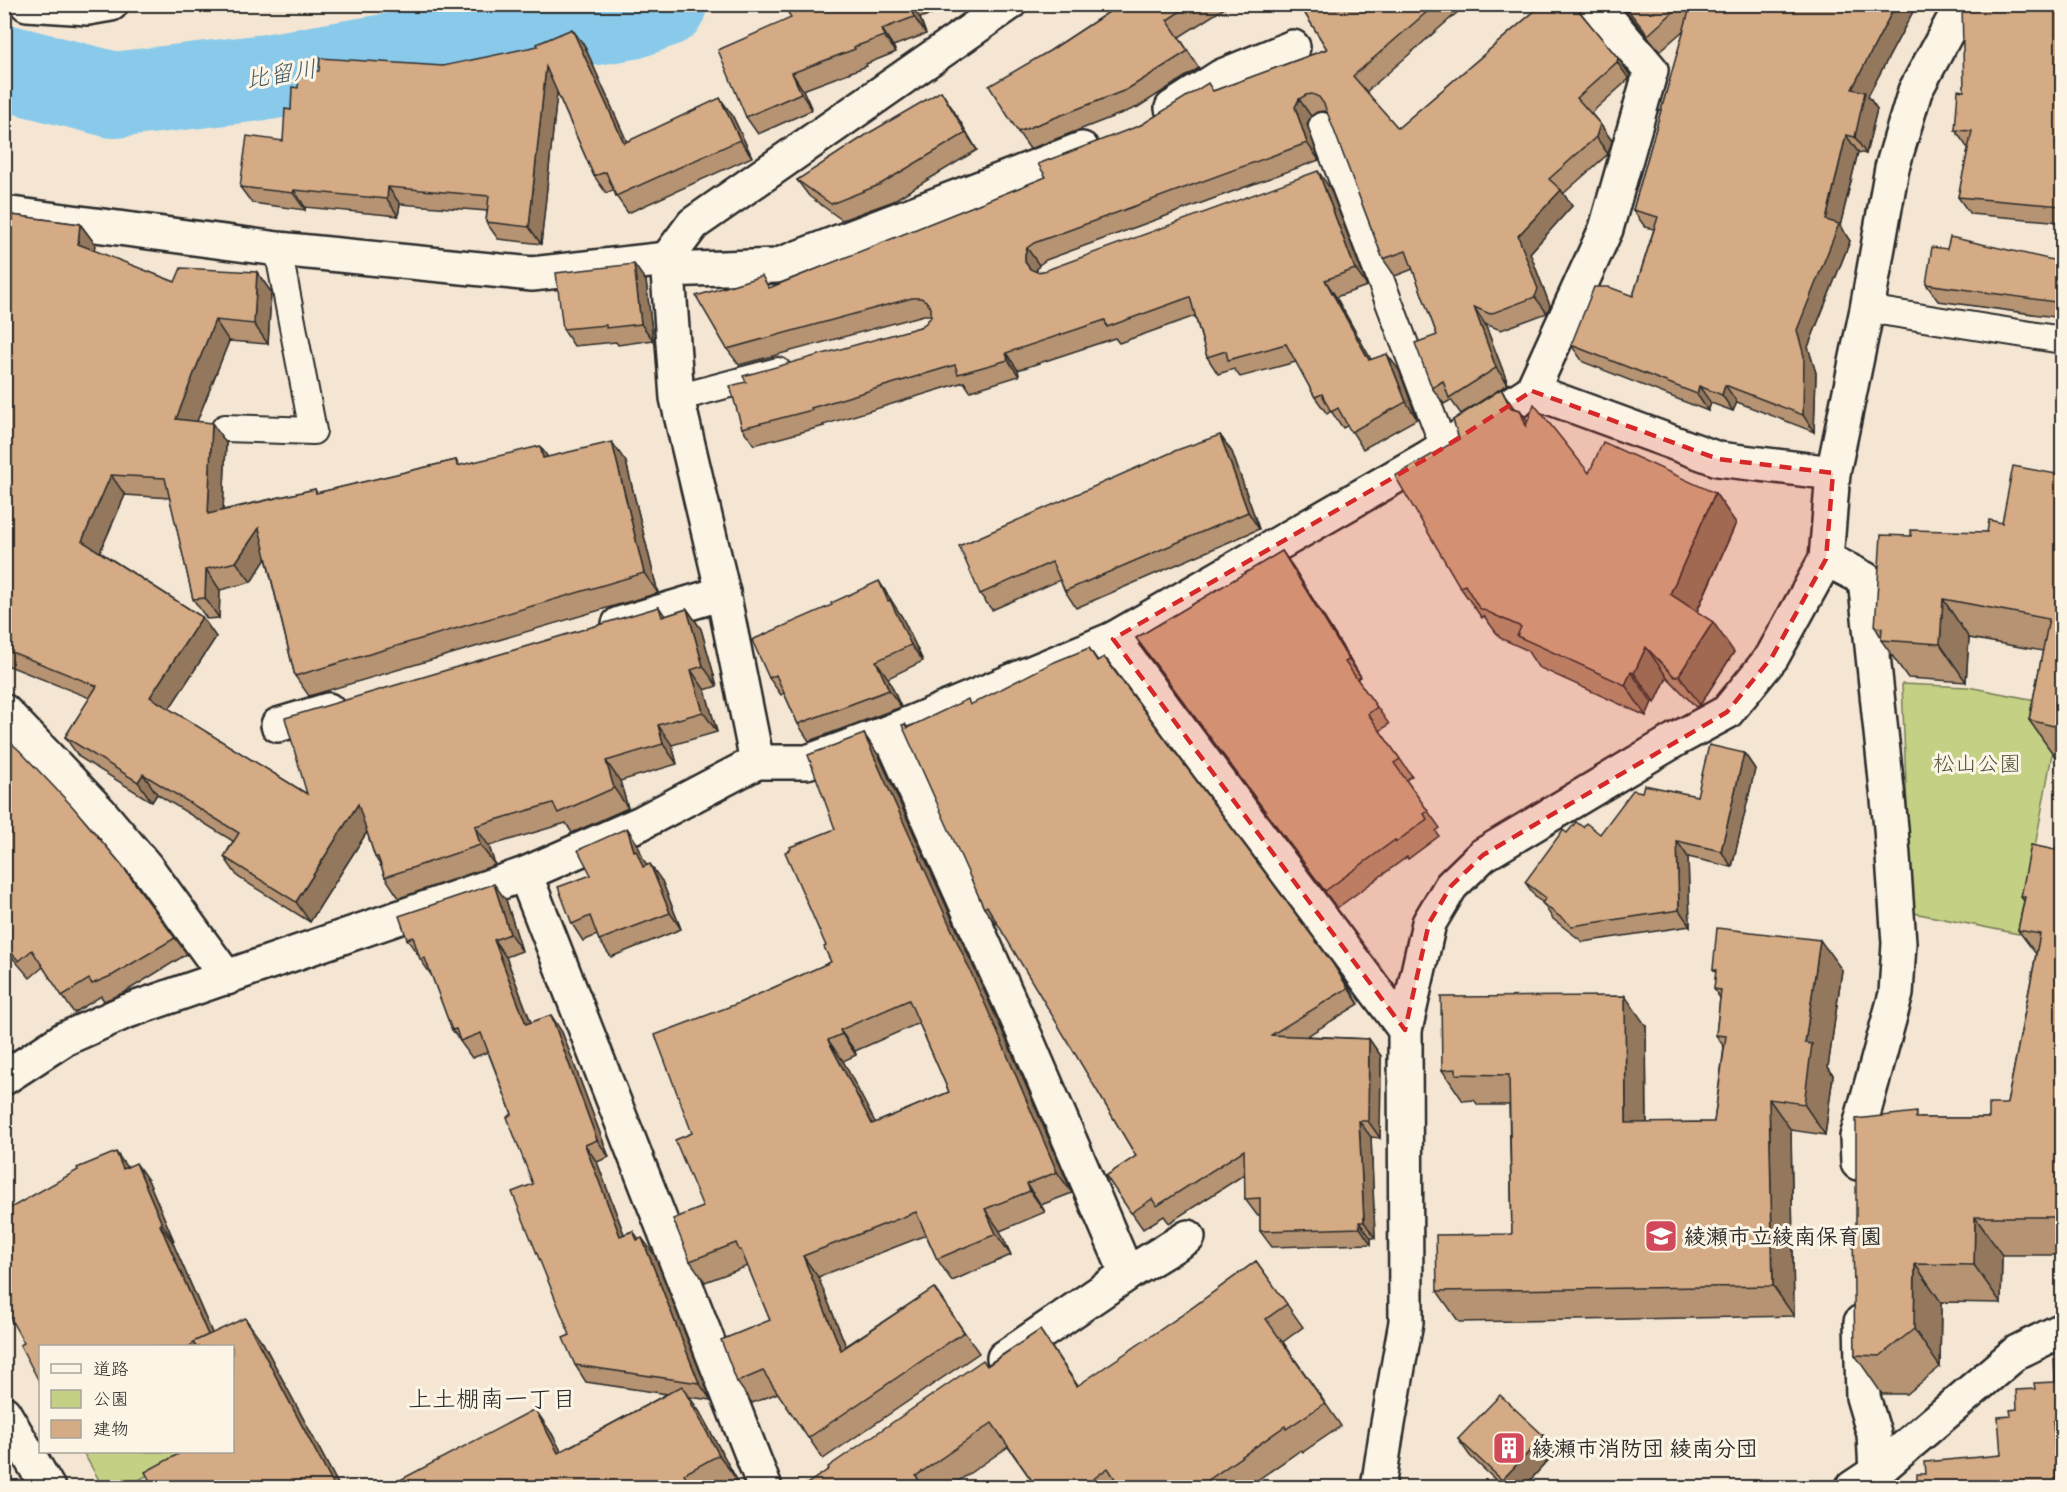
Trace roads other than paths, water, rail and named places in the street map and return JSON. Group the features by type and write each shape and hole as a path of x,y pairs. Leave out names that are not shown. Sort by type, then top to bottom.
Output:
{"street":[{"path":"27,4 88,8 111,4"},
{"path":"757,762 723,593 677,398 667,265 693,224 1009,4"},
{"path":"4,1078 64,1038 125,1012 525,874 641,823 757,762 807,762 889,732 1113,639 1444,447 1532,391 1606,229 1651,70 1595,4"},
{"path":"1378,1488 1406,1322 1405,1030 1429,923 1451,885 1483,855 1675,740 1727,712 1772,657 1826,559 1833,473 1867,309 1892,168 1916,91 1962,4"},
{"path":"1146,124 1222,75 1293,47"},
{"path":"4,213 278,249 532,274 667,265 776,266 1113,137"},
{"path":"1532,391 1718,459 1833,473"},
{"path":"1826,559 1865,579 1891,828 1899,943 1896,994 1857,1137 1859,1196"},
{"path":"586,633 723,593"},
{"path":"1113,639 1405,1030"},
{"path":"278,725 358,701"},
{"path":"4,711 99,811 147,868 227,978"},
{"path":"889,732 1026,1038 1127,1274"},
{"path":"525,874 765,1488"},
{"path":"981,1374 1127,1274 1188,1237"},
{"path":"1861,1290 1863,1397 1874,1434 1864,1480"},
{"path":"1864,1480 2017,1352 2062,1330"},
{"path":"4,1413 48,1488"}],"lane":[{"path":"1322,126 1327,173 1444,447"},
{"path":"225,428 313,431 278,249"},
{"path":"1867,309 2062,340"},
{"path":"677,398 803,364"}],"waterway":[{"name":"比留川","path":"4,67 114,95 267,77 631,16 664,4"}],"place":[{"name":"綾瀬市立綾南保育園","path":"1661,1236"},
{"name":"綾瀬市消防団 綾南分団","path":"1509,1448"}],"district":[{"name":"上土棚南一丁目","path":"492,1399"}],"park label":[{"name":"松山公園","path":"1977,763"}]}
